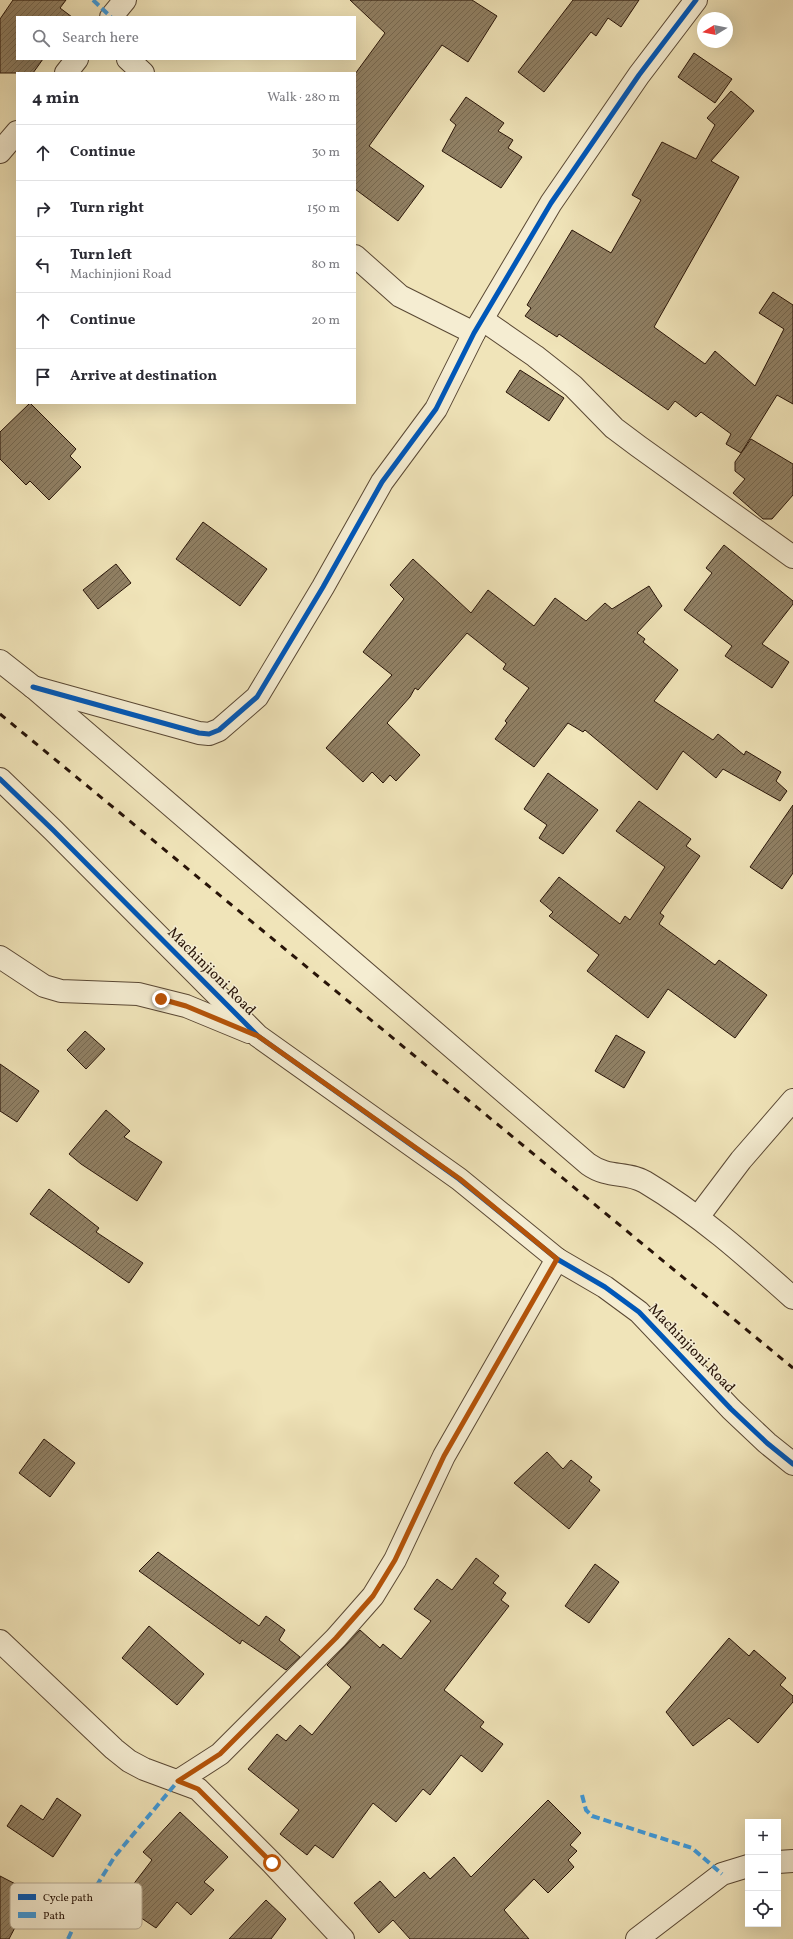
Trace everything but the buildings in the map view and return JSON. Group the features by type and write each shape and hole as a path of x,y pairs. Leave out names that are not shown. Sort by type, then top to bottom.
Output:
{"street":[{"path":"112,16 125,0"},
{"path":"33,687 199,733 209,734 219,730 257,697 323,587 382,482 436,409 478,327 551,202 639,75 696,0"},
{"path":"67,72 76,60"},
{"path":"129,60 142,72"},
{"path":"0,152 16,133"},
{"path":"356,257 400,296 478,327 535,356 573,386 614,428 793,557"},
{"path":"0,661 33,687 588,1164 598,1171 608,1174 640,1179 698,1217 742,1252 793,1298"},
{"name":"Machinjioni Road","path":"0,779 53,830 258,1036 460,1179 557,1259 605,1287 639,1312 731,1409 767,1443 793,1464"},
{"path":"0,957 44,986 61,991 138,994 154,997 186,1006 258,1036"},
{"path":"698,1217 741,1160 793,1100"},
{"path":"178,1781 220,1754 336,1638 373,1596 395,1560 444,1456 557,1259"},
{"path":"0,1642 114,1749 129,1761 144,1769 198,1789 272,1863 343,1939"},
{"path":"781,1862 793,1861"},
{"path":"637,1939 722,1874 745,1867"}],"railway":[{"path":"0,714 793,1368"}],"marked path":[{"path":"93,0 110,16"},
{"path":"98,1883 115,1856 178,1781"},
{"path":"582,1795 586,1810 592,1816 692,1848 722,1874"},
{"path":"68,1939 73,1929"}],"cycle path":[{"path":"33,687 199,733 209,734 219,730 257,697 323,587 382,482 436,409 474,333 551,203 639,75 696,0"},
{"path":"0,779 53,830 258,1036 459,1179 557,1259 605,1287 639,1312 731,1409 767,1443 793,1464"}],"route":[{"path":"161,999 186,1006 258,1036 460,1179 557,1259 444,1456 395,1560 373,1596 336,1638 220,1754 178,1781 198,1789 272,1863"}]}
